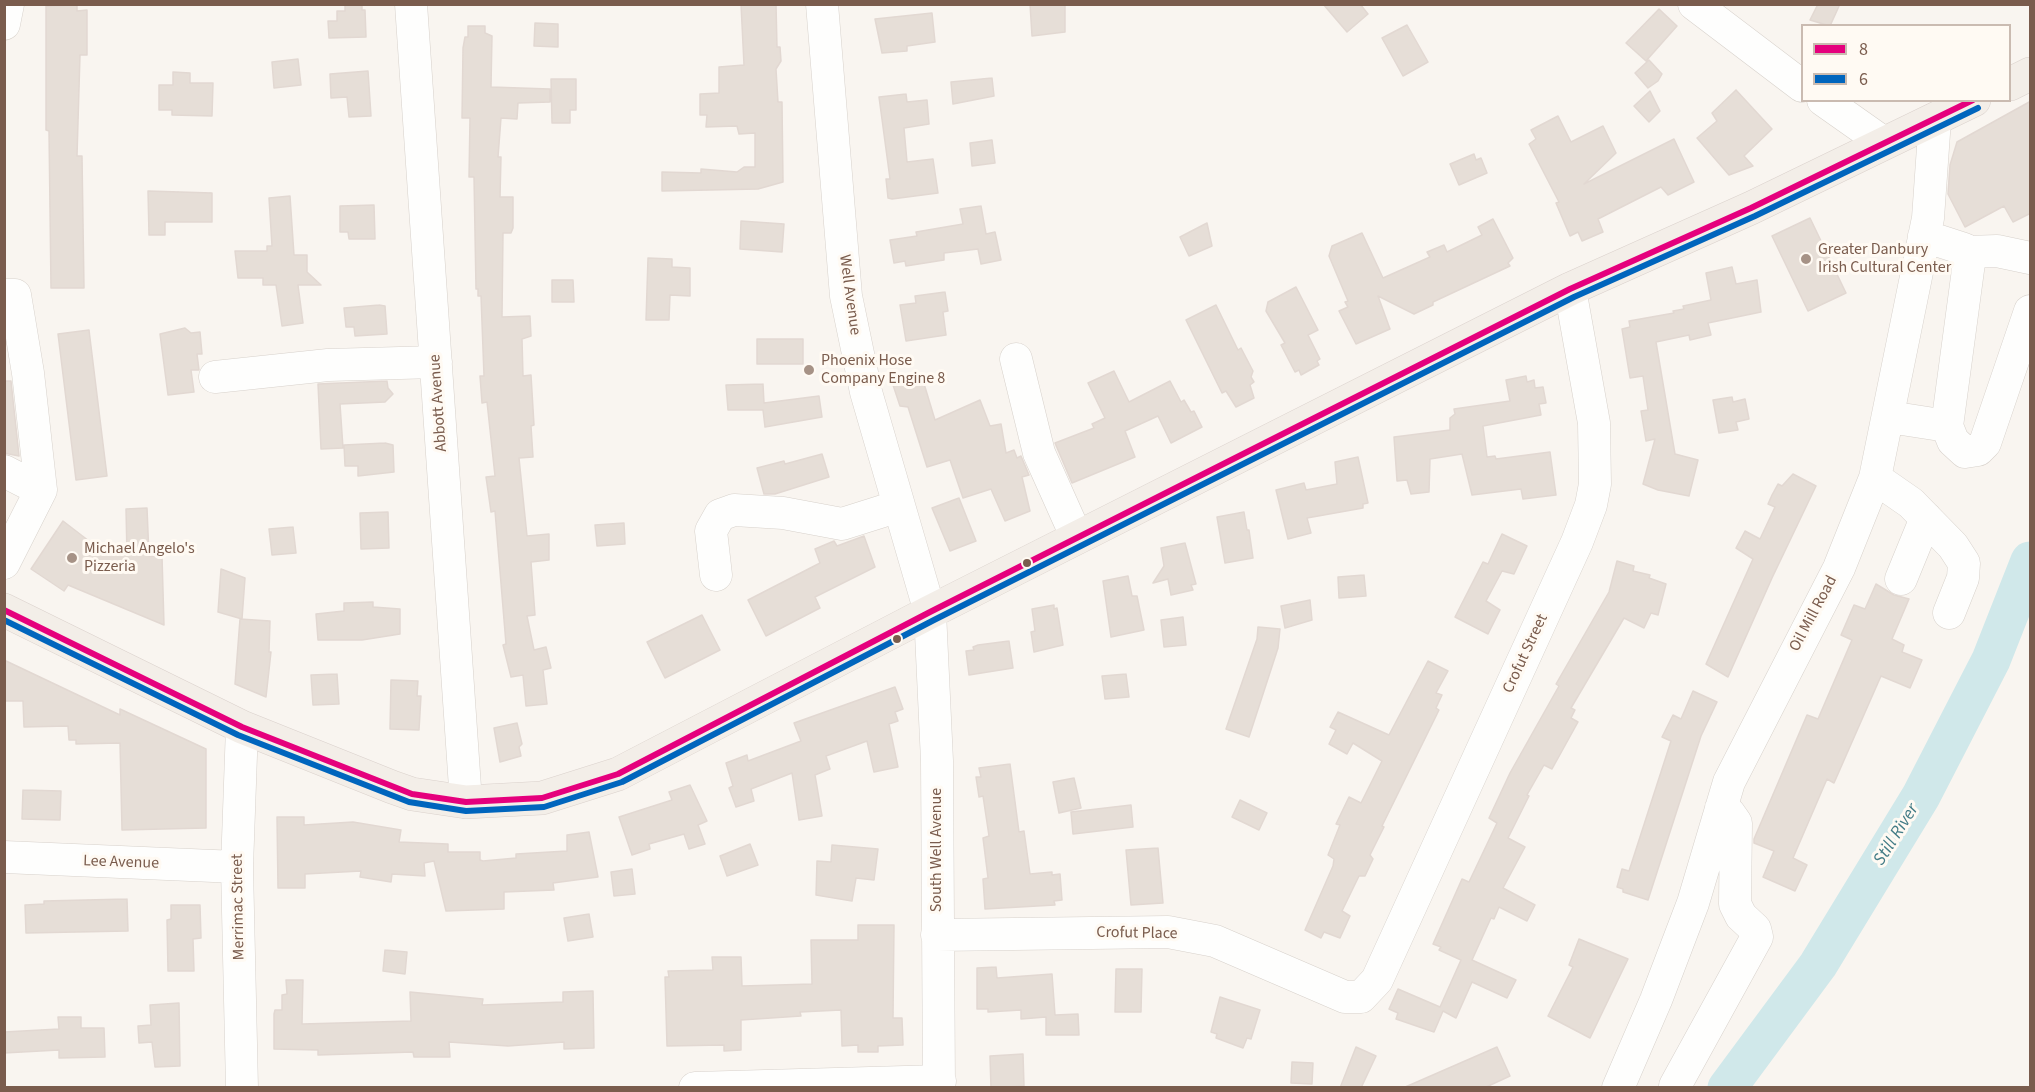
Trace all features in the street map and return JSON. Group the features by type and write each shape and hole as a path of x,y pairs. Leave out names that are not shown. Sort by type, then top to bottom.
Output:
{"main road":[{"path":"2011,84 2031,74"},
{"path":"4,610 242,727 412,794 466,802 542,798 618,774 930,612 1570,289 1751,208 1970,102"}],"street":[{"path":"4,24 8,4"},
{"name":"Abbott Avenue","path":"411,4 466,802"},
{"name":"Well Avenue","path":"822,4 846,296 866,392 930,612"},
{"path":"1694,4 1801,84"},
{"path":"1826,102 1884,143"},
{"name":"Oil Mill Road","path":"1618,1088 1656,1000 1693,903 1729,782 1839,568 1875,478 1924,236 1935,119"},
{"path":"1924,236 1967,252 1997,251 2031,258"},
{"path":"1967,252 1970,255 1947,426 1953,441 1965,452 1978,450 1985,443 2031,311"},
{"name":"Crofut Street","path":"1361,997 1377,980 1577,542 1591,505 1595,484 1594,423 1570,289"},
{"path":"4,295 15,295 41,490 4,563"},
{"path":"1016,359 1039,453 1077,538"},
{"path":"215,377 328,365 436,362"},
{"path":"1888,417 1947,426"},
{"path":"4,471 41,490"},
{"path":"1875,478 1911,503 1953,546 1964,563 1964,578 1949,613"},
{"path":"716,575 711,531 720,515 734,510 783,513 842,524 899,506"},
{"path":"1901,579 1926,518"},
{"name":"South Well Avenue","path":"930,612 937,761 940,1084"},
{"name":"Merrimac Street","path":"242,727 237,867 242,1088"},
{"path":"1675,1086 1757,938 1755,928 1741,916 1735,904 1736,823 1730,813 1721,808"},
{"name":"Lee Avenue","path":"4,856 237,867"},
{"name":"Crofut Place","path":"937,935 1168,932 1215,941 1345,997 1361,997"},
{"path":"695,1088 940,1084"}],"building":[{"path":"345,4 362,4 362,10 365,10 366,37 329,38 328,21 337,21 337,11 345,11"},
{"path":"741,4 776,4 777,47 780,47 781,61 776,69 778,102 782,102 783,182 758,189 662,191 662,172 701,173 701,169 737,172 744,167 755,167 755,133 739,134 737,126 706,127 707,115 700,115 700,94 719,93 719,67 744,65"},
{"path":"1030,4 1065,4 1065,32 1032,36"},
{"path":"1323,4 1360,4 1368,14 1347,32"},
{"path":"1818,4 1840,4 1831,24 1810,20"},
{"path":"77,5 77,11 87,10 87,55 80,55 77,156 82,156 84,288 51,288 49,131 46,130 46,6"},
{"path":"1659,9 1677,26 1646,61 1626,43"},
{"path":"932,13 935,42 907,46 907,51 882,53 875,19"},
{"path":"535,23 558,24 558,47 534,46"},
{"path":"1407,25 1428,62 1403,76 1382,38"},
{"path":"468,26 485,26 485,33 492,36 491,87 550,89 550,102 518,103 517,119 501,118 498,157 501,157 500,197 513,197 513,228 511,233 503,233 502,317 530,316 531,336 522,339 523,376 531,375 533,457 519,458 527,536 549,534 549,560 531,562 535,615 527,616 534,650 546,647 551,668 543,670 547,704 526,706 523,675 511,677 503,645 506,644 495,511 491,512 486,477 495,476 487,402 482,403 480,376 484,376 481,296 478,296 478,289 476,289 474,177 469,177 470,118 462,118 463,48 465,37 468,37"},
{"path":"298,59 301,85 274,88 272,62"},
{"path":"1649,60 1662,74 1658,81 1648,88 1635,73"},
{"path":"368,71 371,116 349,117 347,97 331,98 330,74"},
{"path":"173,72 190,73 190,83 213,83 212,116 172,115 172,110 159,110 159,85 173,85"},
{"path":"992,78 994,96 953,104 951,82"},
{"path":"551,79 576,79 576,110 570,110 570,123 552,123"},
{"path":"1736,90 1772,129 1744,156 1753,166 1729,175 1697,138 1717,121 1712,113"},
{"path":"1650,91 1660,111 1649,122 1634,106"},
{"path":"906,94 907,102 927,100 929,124 904,128 907,162 933,159 938,193 892,199 888,198 886,179 890,179 879,97"},
{"path":"2031,101 2031,213 2013,222 2004,206 1965,227 1948,194 1950,165 1957,142"},
{"path":"1558,116 1571,142 1603,126 1616,153 1584,184 1674,139 1694,182 1668,195 1661,187 1598,219 1603,232 1582,241 1578,232 1570,236 1556,203 1559,202 1529,144 1536,139 1531,130"},
{"path":"992,140 995,163 972,166 970,143"},
{"path":"1474,154 1476,160 1481,158 1487,173 1459,185 1450,164"},
{"path":"148,191 212,193 212,222 165,222 165,235 149,235"},
{"path":"290,196 294,255 307,255 307,272 321,285 298,285 303,323 282,326 276,285 263,285 263,278 238,278 235,251 267,251 267,246 272,246 269,198"},
{"path":"374,205 375,239 349,239 348,232 340,232 340,206"},
{"path":"981,206 986,234 995,232 1001,260 981,264 978,249 944,253 944,260 906,266 905,261 894,263 890,240 917,236 916,232 963,224 960,209"},
{"name":"Greater Danbury Irish Cultural Center","path":"1810,218 1846,293 1808,311 1772,236"},
{"path":"1493,219 1513,258 1508,263 1510,266 1433,302 1433,305 1414,314 1378,296 1390,329 1356,344 1339,311 1348,307 1345,302 1348,301 1329,256 1332,246 1362,233 1383,278 1430,257 1427,252 1444,245 1447,252 1482,235 1478,227"},
{"path":"741,221 784,224 782,252 740,249"},
{"path":"1207,223 1212,246 1189,256 1180,237"},
{"path":"648,258 672,259 672,267 690,268 690,296 670,295 669,320 646,320"},
{"path":"1732,267 1736,284 1757,280 1761,312 1708,323 1711,335 1690,340 1689,335 1656,342 1675,454 1698,460 1689,496 1658,490 1643,484 1655,439 1646,441 1641,411 1648,410 1643,376 1630,378 1622,329 1630,327 1629,321 1674,313 1673,311 1684,309 1683,306 1711,300 1706,273"},
{"path":"552,280 573,280 574,302 552,302"},
{"path":"1296,287 1318,330 1308,335 1320,359 1317,361 1319,365 1301,375 1299,370 1295,372 1281,345 1285,343 1266,311 1268,302"},
{"path":"945,292 948,311 943,312 946,335 906,341 900,305 916,303 915,296"},
{"path":"1216,305 1238,350 1241,348 1253,371 1251,377 1254,382 1250,385 1254,398 1236,407 1226,391 1222,393 1186,320"},
{"path":"385,306 387,334 355,336 354,327 346,327 344,308"},
{"path":"185,328 191,333 200,332 202,354 197,354 199,370 191,370 194,392 168,395 160,334"},
{"path":"89,330 107,476 76,480 58,334"},
{"path":"757,339 803,339 803,364 757,364"},
{"path":"1114,371 1129,402 1170,381 1181,402 1184,400 1191,412 1194,411 1202,427 1171,443 1158,416 1125,431 1135,457 1072,483 1055,443 1094,428 1092,424 1105,418 1088,383"},
{"path":"1526,376 1527,382 1534,380 1535,388 1543,387 1546,403 1539,404 1541,415 1483,426 1487,457 1495,456 1496,459 1550,452 1556,495 1523,499 1521,489 1472,495 1462,454 1430,459 1429,492 1411,494 1407,480 1397,481 1394,437 1450,430 1450,418 1455,414 1454,409 1510,401 1506,380"},
{"path":"922,377 935,420 980,400 990,426 1001,424 1006,453 1014,450 1017,458 1021,456 1029,475 1022,477 1030,511 1005,521 991,489 963,498 950,460 927,467 908,407 900,406 892,382"},
{"path":"4,381 11,381 19,456 4,453"},
{"path":"387,381 388,388 393,394 385,402 340,404 343,448 321,449 318,384"},
{"path":"763,384 764,403 819,396 822,417 765,427 763,410 728,410 726,385"},
{"path":"1732,397 1733,402 1745,399 1749,419 1736,422 1738,430 1719,433 1713,400"},
{"path":"385,443 393,445 394,472 358,476 358,466 345,466 344,445"},
{"path":"822,454 829,477 775,494 764,494 757,468 784,461 785,464"},
{"path":"1358,457 1368,503 1363,504 1363,508 1307,518 1311,533 1288,539 1276,490 1304,483 1306,490 1337,484 1335,462"},
{"path":"1793,474 1816,486 1728,677 1706,664 1753,559 1736,548 1745,531 1760,539 1775,507 1768,504 1772,495 1778,484 1782,486"},
{"path":"959,498 976,541 950,551 932,508"},
{"path":"147,508 149,556 162,556 164,625 68,585 64,591 31,569 63,521 89,541 127,555 126,509"},
{"path":"388,512 389,548 361,549 360,513"},
{"path":"1244,512 1253,558 1225,563 1217,517"},
{"path":"624,523 625,544 597,546 595,525"},
{"path":"293,527 296,553 272,555 269,529"},
{"path":"1502,534 1527,546 1514,574 1502,571 1486,601 1500,610 1488,634 1455,617 1483,562 1488,564"},
{"path":"864,536 875,567 815,597 820,608 766,636 748,600 820,563 815,549 834,541 837,546"},
{"path":"1185,543 1196,584 1191,585 1193,590 1171,595 1168,579 1153,583 1164,566 1161,548"},
{"path":"1617,561 1634,566 1633,571 1650,575 1649,578 1666,584 1658,615 1651,613 1644,628 1624,618 1571,708 1575,710 1571,718 1578,722 1552,769 1544,765 1527,795 1529,796 1508,838 1525,847 1503,888 1535,905 1527,921 1499,907 1494,919 1491,918 1472,960 1516,980 1507,998 1472,982 1456,1018 1443,1011 1434,1032 1396,1019 1398,1013 1389,1009 1398,989 1440,1007 1461,960 1439,950 1441,947 1433,944 1462,879 1469,882 1497,823 1489,818 1510,773 1559,686 1556,684 1609,592"},
{"path":"221,569 245,578 242,619 218,612"},
{"path":"1364,575 1366,596 1339,598 1338,577"},
{"path":"1128,576 1132,596 1137,596 1144,630 1111,637 1103,581"},
{"path":"1876,584 1894,595 1909,599 1892,639 1904,645 1902,652 1922,660 1910,688 1881,676 1834,783 1827,779 1793,858 1807,865 1795,891 1763,877 1774,851 1754,843 1754,839 1807,715 1818,719 1852,640 1841,635 1854,605 1865,609"},
{"path":"1310,600 1312,620 1285,628 1281,606"},
{"path":"373,602 373,607 400,609 400,634 362,640 318,640 316,614 344,611 344,603"},
{"path":"1054,605 1054,609 1057,608 1063,645 1034,652 1031,632 1035,631 1032,609"},
{"path":"702,615 720,650 665,678 647,642"},
{"path":"1183,617 1186,645 1164,647 1161,620"},
{"path":"240,619 270,621 269,652 271,652 266,697 235,684"},
{"path":"1258,627 1280,629 1278,648 1249,737 1226,729 1257,639"},
{"path":"1009,641 1013,668 969,675 966,651 974,650 973,647 978,645"},
{"path":"4,660 120,715 120,709 206,749 206,828 122,830 120,743 76,744 76,740 69,740 68,726 24,727 23,701 4,701"},
{"path":"1428,661 1448,671 1436,693 1442,695 1436,708 1439,710 1382,826 1384,827 1370,855 1373,859 1365,876 1359,876 1342,911 1350,916 1340,938 1324,932 1321,938 1305,930 1333,866 1334,859 1328,855 1340,825 1336,824 1349,797 1361,803 1382,761 1353,743 1347,754 1329,744 1336,730 1330,727 1338,712 1389,735"},
{"path":"337,674 339,704 313,705 311,675"},
{"path":"1126,674 1129,697 1105,699 1102,676"},
{"path":"391,680 418,681 417,696 421,696 419,730 390,729"},
{"path":"895,687 903,709 895,712 898,721 889,724 898,767 874,772 867,741 826,756 830,769 815,775 822,816 799,820 792,773 751,789 754,801 736,807 729,788 733,786 726,763 747,755 748,761 801,741 794,723"},
{"path":"1693,691 1717,702 1701,736 1648,900 1623,892 1623,889 1617,887 1622,869 1629,871 1671,741 1662,737 1673,715 1681,719"},
{"path":"517,723 522,744 519,747 521,756 500,762 494,728"},
{"path":"1010,764 1019,832 1024,831 1030,874 1052,872 1052,875 1060,874 1062,900 1054,901 1055,905 985,909 983,879 988,878 983,838 989,836 983,796 979,797 976,777 981,777 979,768"},
{"path":"1074,778 1081,808 1059,813 1053,782"},
{"path":"690,785 707,821 698,825 705,844 689,849 684,834 649,844 650,849 632,855 619,817 672,800 669,792"},
{"path":"23,790 61,791 60,820 22,819"},
{"path":"1240,800 1267,813 1259,830 1232,817"},
{"path":"1131,805 1133,827 1073,834 1071,812"},
{"path":"277,817 304,817 304,825 353,822 401,830 399,842 448,844 448,852 480,852 480,860 483,861 516,858 516,854 567,851 567,835 589,832 598,877 553,883 554,890 504,892 504,909 446,911 434,861 424,863 425,876 392,874 391,882 360,877 361,871 305,874 305,888 278,888"},
{"path":"750,844 758,865 727,876 720,856"},
{"path":"832,845 878,849 874,880 856,878 852,901 816,895 817,861 831,862"},
{"path":"1158,848 1163,903 1131,905 1126,850"},
{"path":"632,869 635,894 614,896 611,872"},
{"path":"127,899 128,931 26,933 25,905 44,904 44,901"},
{"path":"171,905 200,905 201,938 193,939 194,971 168,971 167,920 171,919"},
{"path":"589,914 593,937 568,941 564,918"},
{"path":"858,925 894,925 893,1018 902,1018 903,1045 878,1046 878,1052 858,1052 858,1045 842,1046 841,1010 800,1012 801,1016 741,1020 741,1050 724,1051 724,1045 667,1046 665,977 669,977 668,971 713,970 712,957 741,957 742,986 812,984 811,940 858,940"},
{"path":"1579,939 1628,959 1590,1038 1548,1016 1573,967 1569,965"},
{"path":"385,950 407,952 405,974 383,971"},
{"path":"996,967 997,978 1052,974 1055,1015 1078,1014 1079,1035 1046,1035 1046,1017 1021,1019 1021,1010 988,1012 988,1009 977,1009 977,968"},
{"path":"1116,969 1142,969 1141,1012 1115,1012"},
{"path":"286,980 303,980 302,1024 411,1021 410,992 483,999 482,1005 563,1002 563,992 593,991 594,1048 564,1049 564,1042 508,1046 449,1042 450,1057 414,1057 413,1052 318,1055 318,1050 274,1049 274,1014 275,1010 282,1010 282,995 287,994"},
{"path":"1220,997 1260,1010 1251,1039 1247,1038 1243,1048 1216,1038 1217,1034 1211,1032"},
{"path":"179,1003 180,1066 155,1067 152,1042 139,1043 138,1026 151,1025 150,1005"},
{"path":"58,1017 81,1017 81,1028 104,1028 105,1057 59,1058 59,1050 4,1053 4,1032 59,1029"},
{"path":"1356,1047 1376,1056 1361,1088 1340,1088"},
{"path":"1497,1047 1510,1076 1484,1088 1403,1088"},
{"path":"1023,1054 1024,1086 991,1088 990,1056"},
{"path":"1292,1062 1313,1063 1312,1084 1291,1083"}],"waterway":[{"name":"Still River","path":"1727,1088 1818,965 1921,796 1991,660 2030,561"}],"transit line":[{"name":"8","path":"4,610 242,727 412,794 466,802 542,798 618,774 930,612 1570,289 1751,208 1969,102"},
{"name":"6","path":"4,620 238,735 409,802 466,811 544,807 622,782 934,620 1574,297 1755,216 1978,108"}],"place":[{"name":"Greater Danbury Irish Cultural Center","path":"1806,259"},
{"name":"Phoenix Hose Company Engine 8","path":"809,370"},
{"name":"Michael Angelo's Pizzeria","path":"72,558"}]}
